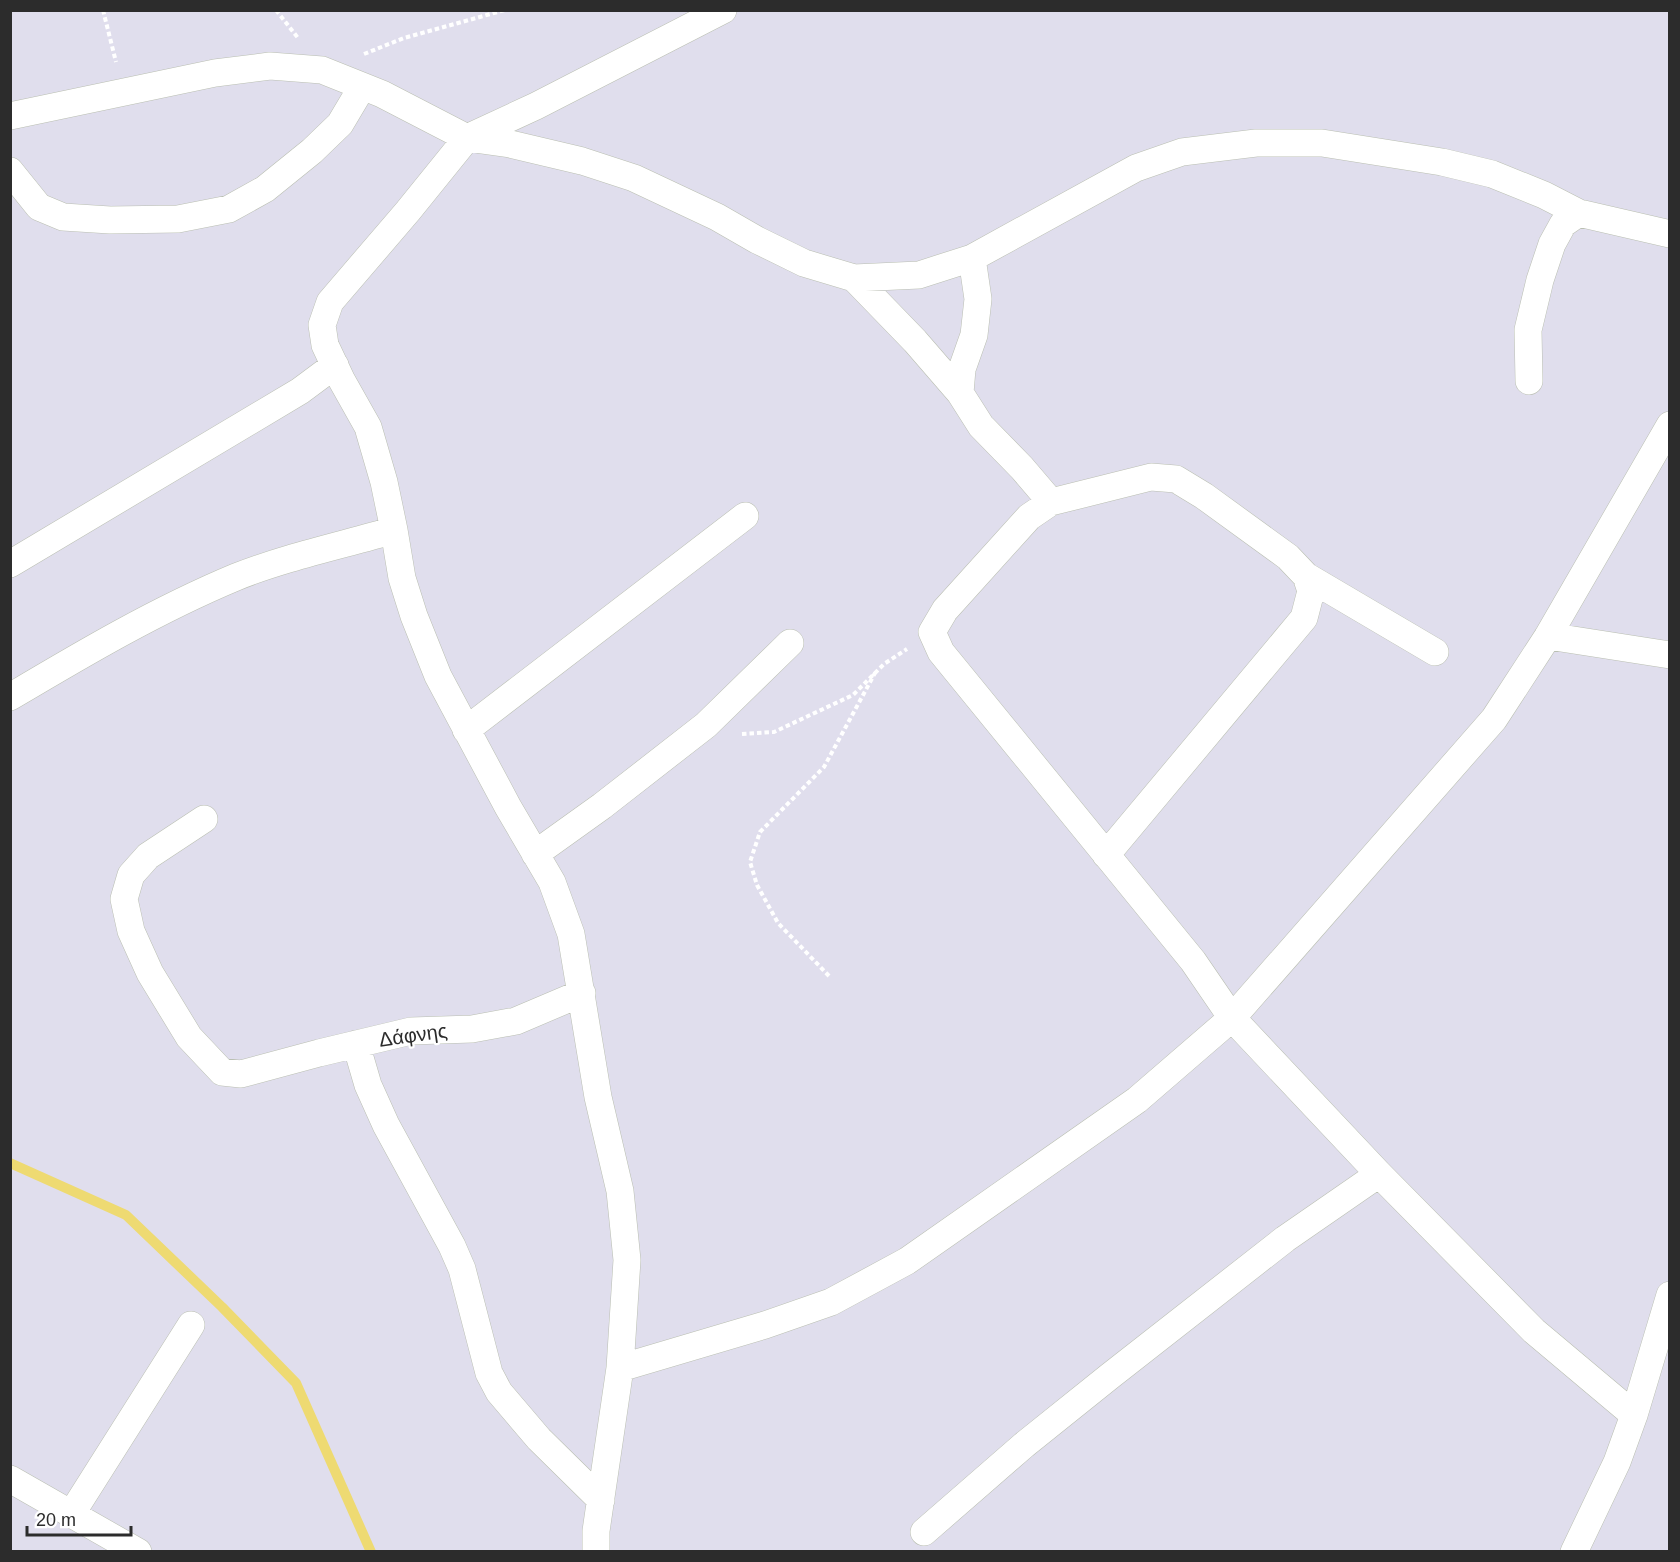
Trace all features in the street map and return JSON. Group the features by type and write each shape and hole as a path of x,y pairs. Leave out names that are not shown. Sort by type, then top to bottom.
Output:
{"street":[{"path":"596,1551 596,1531 620,1368 627,1288 625,1227 620,1191 598,1097 571,934 552,882 438,676 402,579 394,530 368,427 334,365 325,345 322,325 330,302 467,138 536,106 723,10"},
{"path":"10,116 215,73 270,66 322,70 382,94 467,138 510,144 582,161 634,178 708,212 804,263 854,278 919,275 972,258 1136,168 1182,152 1256,143 1322,143 1442,162 1492,174 1544,195 1579,213 1670,234"},
{"path":"10,171 39,207 63,217 110,220 178,219 229,209 265,189 312,151 340,124 362,87"},
{"path":"1529,381 1528,330 1540,280 1552,244 1563,224 1579,213"},
{"path":"960,393 962,369 974,335 978,299 972,258"},
{"path":"854,278 915,341 960,393 981,426 1051,502"},
{"path":"10,564 300,391 334,365"},
{"path":"620,1368 765,1325 831,1302 907,1261 1137,1100 1232,1018 1494,719 1548,636 1670,425"},
{"path":"1435,652 1306,576 1288,557 1204,496 1176,479 1151,477 1051,502 1029,517 945,610 932,632 942,652 1193,961 1232,1018 1378,1174 1534,1330 1634,1415"},
{"path":"466,730 745,516"},
{"path":"10,697 160,610 229,580 394,530"},
{"path":"1106,855 1304,618 1311,591 1306,576"},
{"path":"1548,636 1670,655"},
{"path":"535,854 602,806 706,725 790,643"},
{"name":"Δάφνης","path":"204,819 148,856 131,875 124,898 131,931 150,973 189,1037 222,1072 241,1074 411,1031 472,1029 516,1021 582,993"},
{"path":"356,1044 368,1085 386,1125 452,1246 462,1269 489,1373 499,1392 539,1439 601,1500"},
{"path":"924,1532 1024,1445 1110,1376 1285,1239 1378,1174"},
{"path":"1574,1551 1617,1462 1634,1415 1670,1295"},
{"path":"72,1513 191,1325"},
{"path":"10,1479 138,1551"}],"path":[{"path":"103,10 112,40 121,92"},
{"path":"322,70 404,38 506,10"},
{"path":"706,725 740,734 774,732 853,695 884,664 932,632"},
{"path":"829,976 778,923 757,885 750,862 760,832 824,766 875,673"}],"waterway":[{"path":"10,1163 126,1215 222,1307 296,1383 371,1552"}]}
